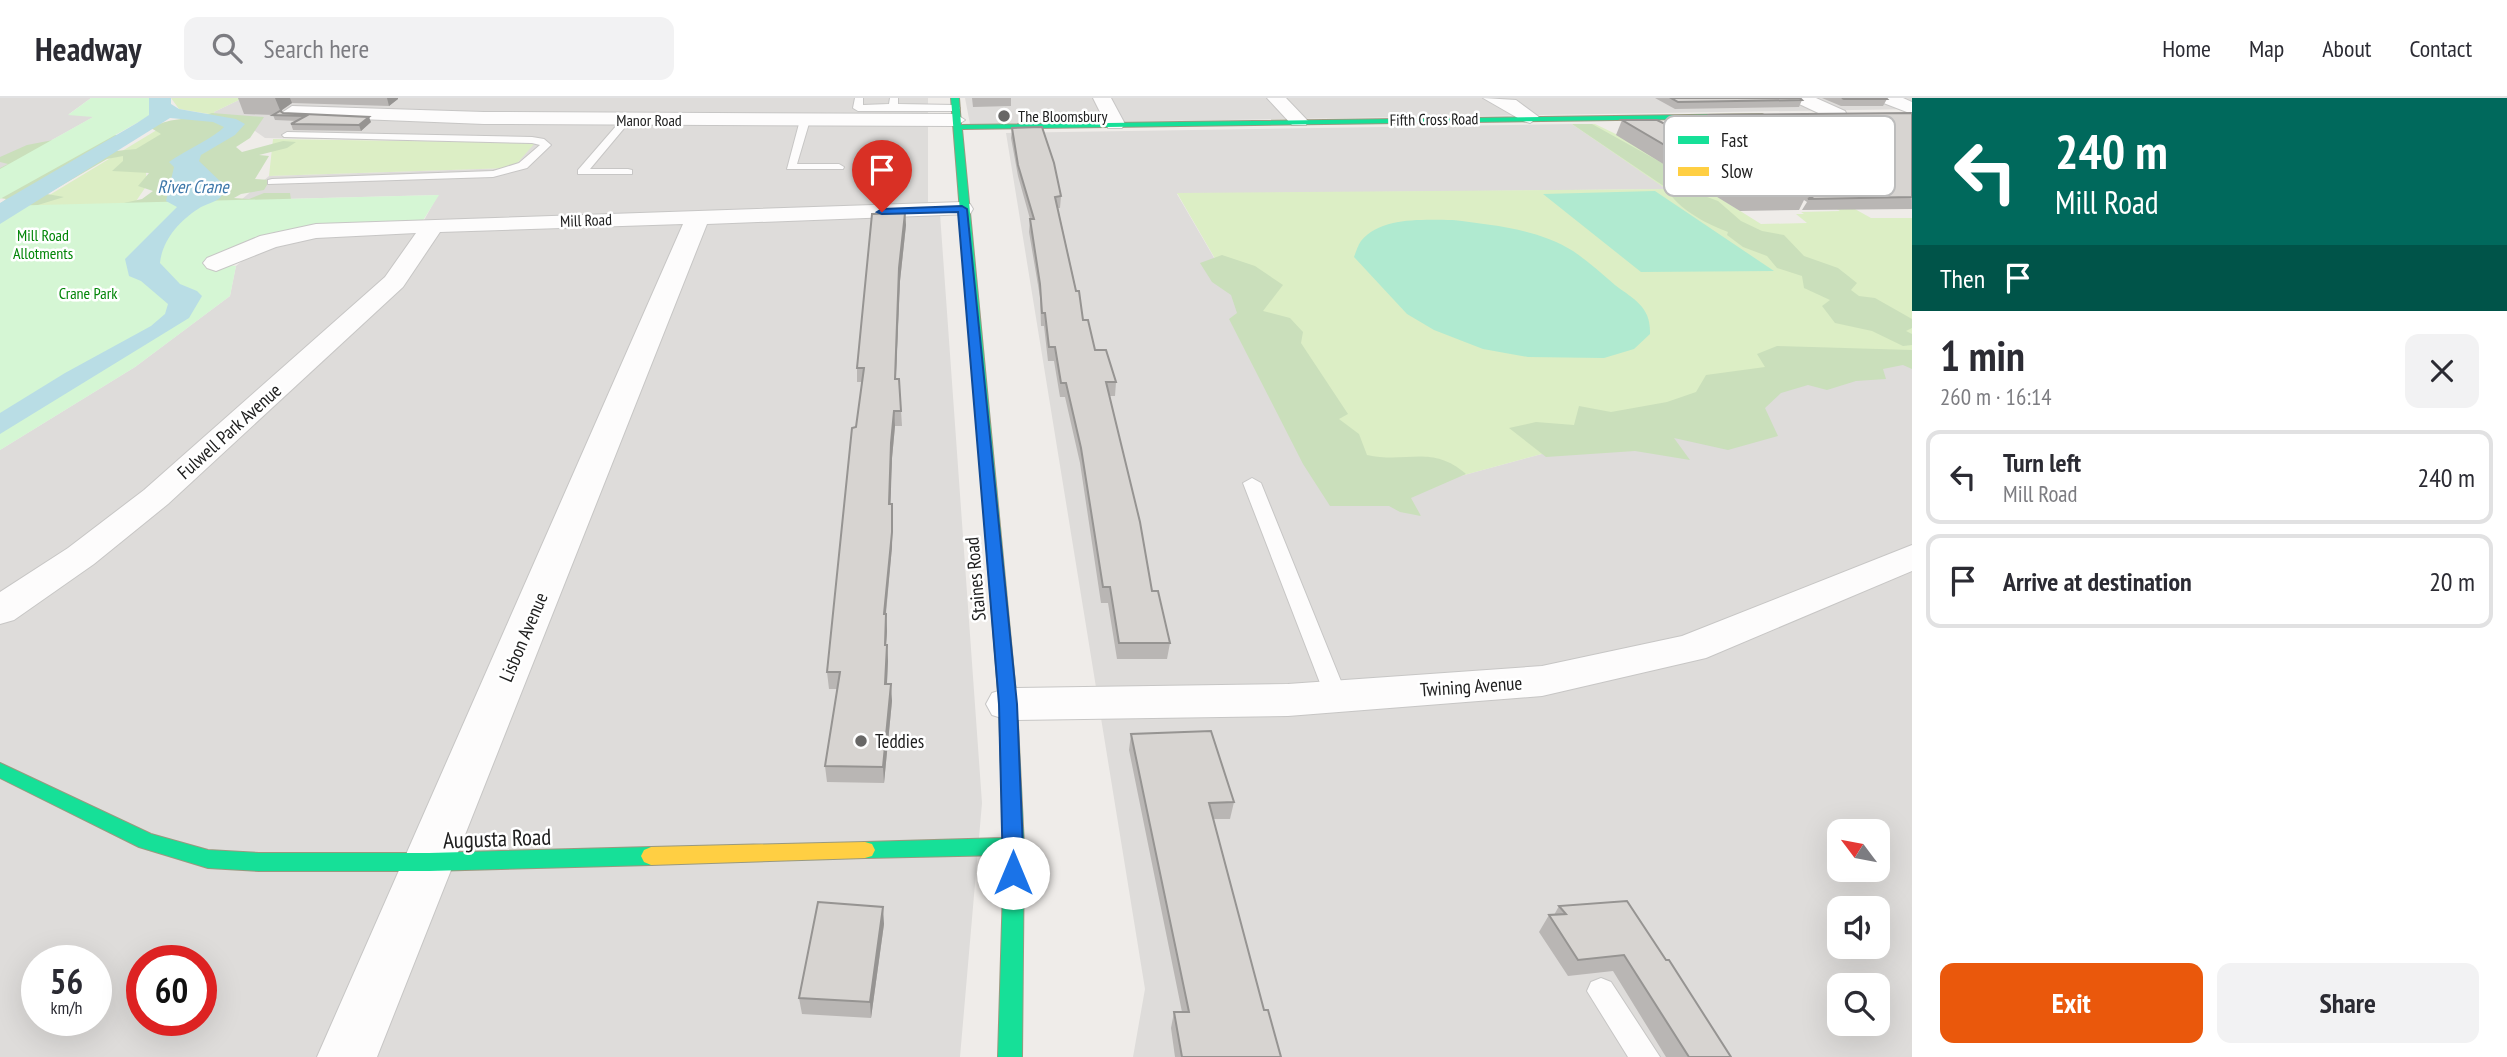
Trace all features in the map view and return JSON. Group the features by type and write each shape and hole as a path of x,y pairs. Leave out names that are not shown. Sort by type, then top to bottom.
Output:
{"street":[{"name":"Manor Road","path":"312,98 292,112 343,112 471,131 626,120 805,120 955,113"},
{"path":"343,112 356,98"},
{"path":"1102,98 1115,124"},
{"path":"1276,98 1299,121"},
{"path":"1494,98 1510,104 1530,117"},
{"path":"1887,106 1912,108"},
{"path":"1887,106 1912,114"},
{"path":"1793,109 1845,115"},
{"name":"Fifth Cross Road","path":"955,113 1115,124 1530,117 1793,109"},
{"name":"Staines Road","path":"955,113 1008,704 1014,846 1010,1057"},
{"name":"Mill Road","path":"216,263 269,241 292,235 433,225 962,209"},
{"name":"Lisbon Avenue","path":"347,1057 698,217"},
{"name":"Fulwell Park Avenue","path":"0,611 81,556 156,497 394,282 433,225"},
{"name":"Twining Avenue","path":"1008,704 1288,700 1542,681 1691,648 1912,557"},
{"name":"Augusta Road","path":"0,770 146,841 208,859 259,862 429,862 1014,846"}],"lane":[{"path":"859,98 858,108 877,103 893,103 955,113"},
{"path":"626,120 582,172 628,172"},
{"path":"805,120 791,167 839,167"},
{"path":"272,182 494,174 521,169 530,164 546,145 541,141 471,131 287,135"},
{"path":"1252,483 1336,696"},
{"path":"1601,991 1645,1057"}],"shaded area":[{"path":"0,98 91,98 69,114 95,116 0,169"},
{"path":"243,98 928,98 928,206 423,222 438,195 241,200 269,176 513,168 534,143 265,138 245,124 215,115 214,112"},
{"path":"965,98 1912,98 1912,109 970,124"},
{"path":"1572,124 1664,186 1664,189 1177,194 1357,504 1912,354 1912,1057 1133,1057 1145,989 1006,133"},
{"path":"940,214 982,803 960,1057 0,1057 0,450 135,367 230,296 236,266 251,254 305,237"}],"green space":[{"path":"91,98 171,98 171,104 0,199 0,169 93,117 68,115"},
{"path":"171,98 243,98 214,112 215,115 179,109"},
{"path":"212,113 264,117 250,138 236,147 242,152 283,141 296,142 287,148 259,155 269,156 255,179 270,180 264,190 234,198 249,199 264,193 290,193 292,206 124,203 142,199 153,191 138,186 149,173 112,171 123,161 123,156 107,159 47,194 64,197 15,212 0,204 6,199 0,198 0,168 8,164 0,162 0,157 27,145 115,135 134,138 116,151 136,149 161,134 151,128 167,121"},
{"path":"1572,124 1595,124 1664,163 1664,188"},
{"path":"1572,124 1592,124 1664,164 1664,186"},
{"path":"165,125 146,172 147,185 128,213 0,225"},
{"path":"273,139 535,143 513,168 269,176"},
{"path":"1664,189 1664,196 1716,196 1761,224 1807,223 1796,214 1840,211 1815,196 1832,196 1871,218 1912,218 1912,354 1357,504 1177,193"},
{"path":"1655,191 1774,271 1641,272 1543,194"},
{"name":"Crane Park","path":"439,195 420,225 316,231 218,264 236,266 230,296 135,367 0,450 0,206"},
{"path":"1672,196 1704,196 1718,201 1741,221 1762,231 1784,235 1804,256 1838,268 1857,283 1851,290 1859,296 1875,298 1912,319 1912,328 1906,331 1912,334 1912,345 1903,346 1872,331 1835,323 1822,306 1830,300 1804,288 1802,276 1777,268 1767,256 1743,247 1727,235 1728,232 1689,212"},
{"path":"1453,220 1530,233 1573,251 1640,305 1648,317 1650,334 1634,349 1604,358 1528,357 1483,349 1434,330 1407,314 1354,257 1361,241 1380,227 1404,221"},
{"path":"1222,255 1255,266 1283,285 1263,311 1290,318 1303,332 1301,343 1348,414 1339,419 1359,434 1367,455 1394,458 1430,457 1453,465 1466,474 1411,498 1421,516 1400,512 1389,506 1330,506 1303,464 1229,319 1237,313 1231,295 1212,282 1200,263"},
{"path":"1777,346 1912,350 1912,369 1903,365 1883,369 1886,379 1856,381 1827,390 1808,385 1781,393 1765,408 1778,436 1728,450 1674,438 1690,460 1635,451 1546,457 1509,428 1536,422 1574,425 1579,406 1611,412 1667,402 1696,392 1706,375 1765,367 1757,354"}],"water":[{"name":"River Crane","path":"149,98 171,98 171,104 179,109 236,119 245,124 235,135 201,155 199,161 222,183 222,195 184,219 168,239 161,255 160,263 180,284 202,296 189,318 0,434 0,413 65,373 151,326 165,314 168,304 141,281 129,276 125,259 177,207 166,201 174,167 169,162 224,127 213,122 170,118 0,224 0,203 149,115"}],"building":[{"path":"1671,98 1800,98 1802,100 1678,102"},
{"path":"1842,98 1886,98 1887,99 1844,99"},
{"path":"280,111 369,117 359,125 291,124 306,116 273,115"},
{"path":"1912,113 1912,197 1808,199 1814,196 1895,196 1895,116 1710,115"},
{"path":"1622,120 1657,120 1664,123 1664,145"},
{"path":"1042,127 1054,163 1061,196 1055,197 1076,291 1079,291 1083,320 1088,320 1095,350 1106,350 1116,382 1106,382 1140,522 1152,591 1158,591 1170,643 1119,643 1110,587 1103,587 1081,448 1066,383 1061,383 1055,347 1049,347 1045,313 1042,313 1030,219 1034,219 1018,165 1012,128"},
{"path":"905,213 899,268 895,379 899,379 901,411 894,411 891,443 889,504 892,504 892,532 884,614 887,645 885,684 891,684 883,767 825,766 840,672 827,672 852,428 856,427 864,368 857,368 872,214"},
{"path":"1211,731 1234,802 1209,803 1264,1010 1268,1010 1281,1057 1182,1057 1174,1012 1189,1012 1131,734"},
{"path":"1627,901 1666,960 1669,960 1731,1057 1689,1057 1624,955 1578,960 1549,915 1566,914 1559,906"},
{"path":"818,902 883,907 870,1002 799,998"}],"traffic: fast":[{"path":"955,98 1008,704 1014,846 1010,1057"},
{"path":"956,127 1664,117"},
{"path":"0,770 146,841 208,859 259,862 429,862 651,856"},
{"path":"865,850 1014,846"}],"traffic: slow":[{"path":"651,856 865,850"}],"place":[{"name":"The Bloomsbury","path":"1004,116"},
{"name":"Teddies","path":"861,741"}],"route":[{"path":"882,212 962,209 1008,704 1013,873"}],"park label":[{"name":"Mill Road Allotments","path":"43,244"}]}
